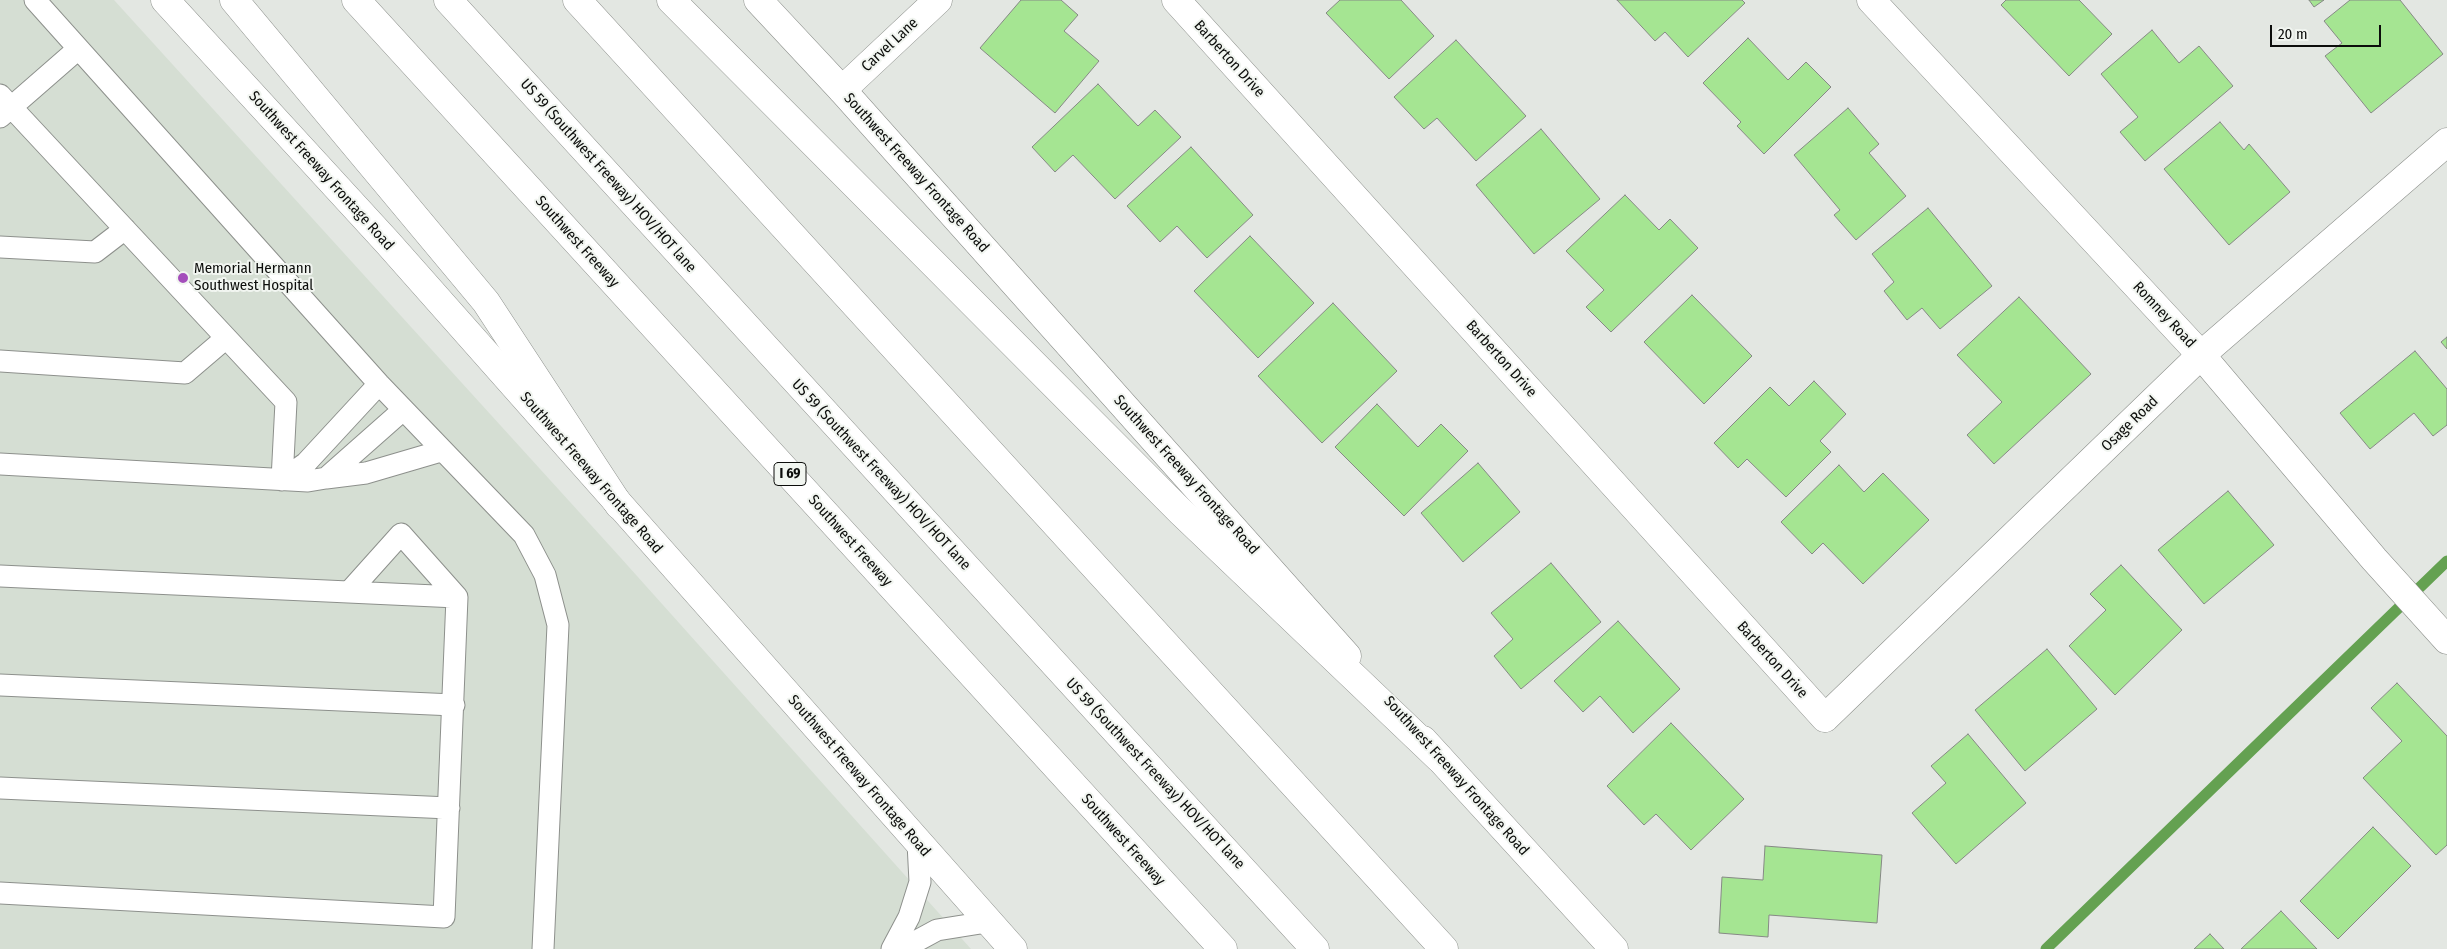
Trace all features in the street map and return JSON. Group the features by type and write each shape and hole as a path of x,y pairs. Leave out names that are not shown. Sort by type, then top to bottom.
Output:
{"main road":[{"name":"Southwest Freeway Frontage Road","path":"165,0 388,243 987,922 1013,949"},
{"path":"234,0 486,302 619,505"},
{"name":"Southwest Freeway","path":"356,0 1223,949"},
{"name":"US 59 (Southwest Freeway) HOV/HOT lane","path":"448,0 1315,949"},
{"path":"577,0 1444,949"},
{"path":"671,0 1182,512 1439,758"},
{"name":"Southwest Freeway Frontage Road","path":"758,0 842,90 1439,758 1614,949"},
{"name":"Carvel Lane","path":"842,90 938,0"},
{"name":"Barberton Drive","path":"1176,0 1825,718"},
{"name":"Romney Road","path":"1871,0 2201,355 2374,559 2443,635"},
{"name":"Osage Road","path":"1825,718 2201,355 2447,142"}],"lane":[{"path":"35,0 379,384 524,535 545,575 558,626 543,949"},
{"path":"78,48 4,106 125,229 286,402 282,480"},
{"path":"0,247 95,252 125,229"},
{"path":"0,361 185,373 226,338"},
{"path":"282,480 306,463 379,384"},
{"path":"326,478 403,410"},
{"path":"0,464 308,481 366,473 442,451"},
{"path":"0,893 444,916 457,597 400,534 349,592"},
{"path":"0,576 457,597"},
{"path":"0,685 454,705"},
{"path":"0,788 449,808"},
{"path":"892,949 909,917 920,882 918,843"},
{"path":"902,949 937,930 987,922"}],"shaded area":[{"name":"Memorial Hermann Southwest Hospital","path":"0,0 114,0 620,557 971,949 0,949"}],"building":[{"path":"1021,0 1061,0 1078,15 1064,31 1099,61 1055,113 980,48"},
{"path":"1340,0 1401,0 1434,36 1389,79 1326,13"},
{"path":"1617,0 1742,0 1745,3 1688,57 1665,32 1655,41"},
{"path":"2006,0 2079,0 2112,34 2069,76 2001,5"},
{"path":"2309,0 2324,0 2314,7"},
{"path":"2350,0 2400,0 2443,54 2371,113 2325,56 2342,43 2324,21"},
{"path":"2152,30 2179,63 2199,46 2233,86 2145,161 2120,132 2138,117 2101,74"},
{"path":"1748,38 1788,80 1806,62 1831,87 1764,154 1737,126 1741,122 1703,83"},
{"path":"1456,40 1526,116 1476,161 1437,118 1424,129 1394,97"},
{"path":"1098,84 1138,126 1155,110 1181,137 1115,199 1073,155 1055,172 1032,147"},
{"path":"1848,108 1879,144 1869,153 1906,196 1856,240 1834,215 1840,210 1794,155"},
{"path":"2220,122 2244,150 2249,144 2290,192 2229,245 2164,169"},
{"path":"1541,129 1600,199 1534,254 1476,185"},
{"path":"1191,147 1253,215 1207,258 1177,226 1160,242 1127,206"},
{"path":"1625,195 1659,230 1670,219 1698,248 1611,332 1586,307 1604,290 1566,251"},
{"path":"1928,208 1992,286 1940,329 1922,308 1907,320 1884,291 1894,282 1872,254"},
{"path":"1250,236 1314,303 1258,358 1194,291"},
{"path":"1692,295 1752,356 1704,404 1644,342"},
{"path":"2019,297 2091,374 1994,464 1967,435 2002,402 1957,355"},
{"path":"1333,303 1397,371 1322,443 1258,376"},
{"path":"2447,337 2447,349 2441,342"},
{"path":"2415,351 2447,389 2447,425 2433,436 2414,413 2370,449 2340,413"},
{"path":"1814,381 1846,414 1820,441 1831,452 1786,497 1747,459 1738,468 1714,443 1770,387 1789,406"},
{"path":"1377,404 1418,447 1441,424 1468,451 1404,516 1335,447"},
{"path":"1478,463 1520,512 1463,562 1421,513"},
{"path":"1839,465 1864,492 1883,473 1929,520 1863,584 1823,543 1812,554 1781,522"},
{"path":"2228,491 2274,545 2204,604 2158,550"},
{"path":"1551,563 1601,622 1521,689 1494,656 1513,639 1491,613"},
{"path":"2121,565 2182,630 2115,695 2069,646 2106,610 2090,594"},
{"path":"1618,621 1680,689 1633,733 1600,696 1583,712 1554,681"},
{"path":"2047,649 2097,709 2025,771 1975,710"},
{"path":"2397,683 2447,736 2447,845 2436,855 2363,778 2402,741 2371,708"},
{"path":"1671,723 1744,799 1691,850 1656,814 1644,825 1607,786"},
{"path":"1968,734 2026,803 1956,864 1912,813 1946,783 1931,766"},
{"path":"2373,827 2411,866 2338,939 2300,901"},
{"path":"1765,846 1882,855 1877,923 1769,915 1768,937 1719,933 1722,877 1763,880"},
{"path":"2281,911 2317,949 2241,949"},
{"path":"2210,934 2224,949 2194,949"}],"waterway":[{"path":"2046,949 2447,561"}],"place":[{"name":"Memorial Hermann Southwest Hospital","path":"183,278"}]}
